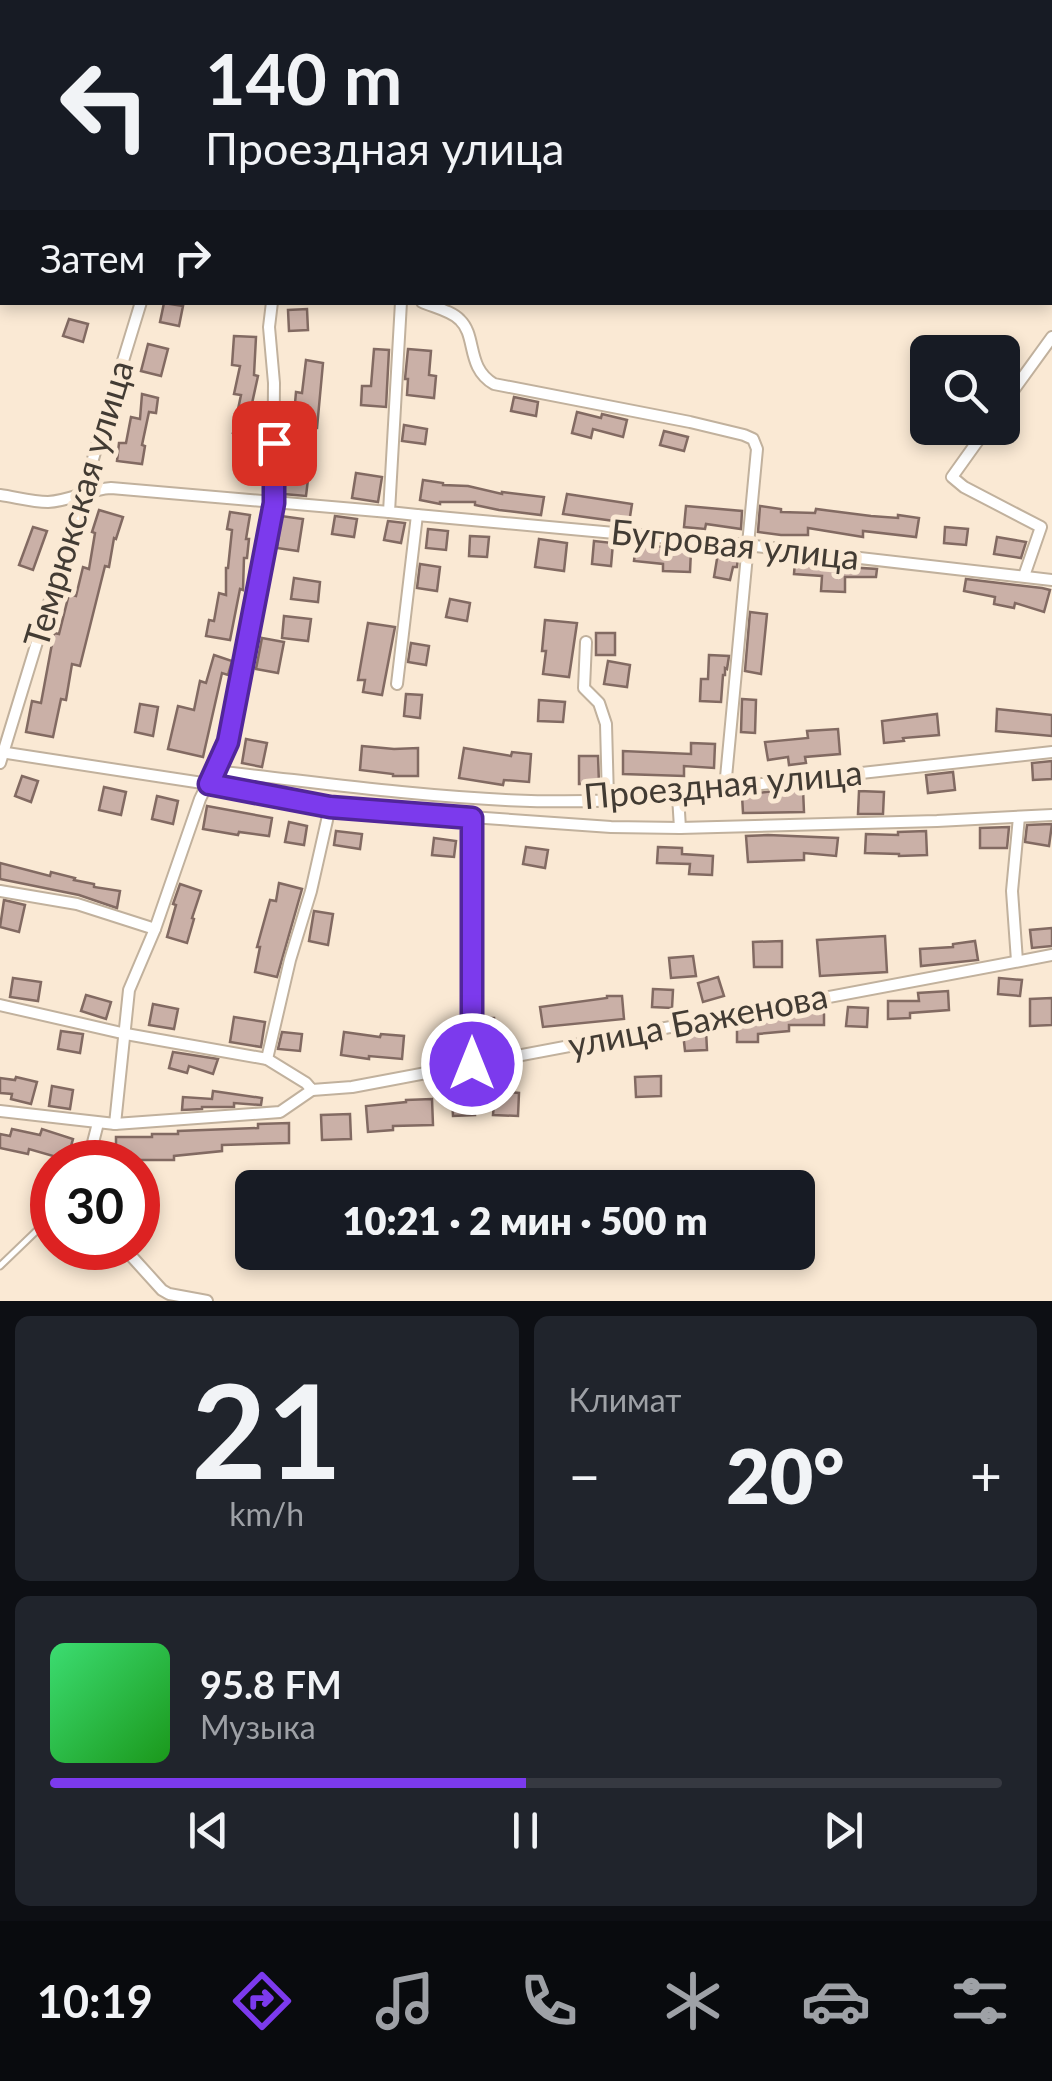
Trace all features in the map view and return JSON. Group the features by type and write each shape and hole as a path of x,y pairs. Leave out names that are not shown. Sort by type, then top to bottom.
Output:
{"street":[{"name":"Темрюкская улица","path":"1,756 140,305"},
{"path":"115,1124 130,990 200,799 228,742 274,503 272,305"},
{"path":"0,495 47,502 110,488 389,512 401,305"},
{"path":"429,305 463,322 481,374 494,384 690,422 749,436 756,444 725,788"},
{"path":"1020,381 1052,337"},
{"path":"975,445 952,476 964,487 1041,527 1024,576"},
{"name":"Бугровая улица","path":"389,512 746,544 1052,580"},
{"path":"398,684 417,515"},
{"path":"586,642 584,688 598,703 606,724 608,799"},
{"name":"Проездная улица","path":"214,771 421,794 522,800 608,799 678,796 1052,752"},
{"name":"Проездная улица","path":"1,756 209,784 330,807 611,827 1052,815"},
{"path":"678,796 680,828"},
{"path":"267,1059 330,807"},
{"path":"1018,961 1012,890 1019,817"},
{"path":"472,818 472,1064"},
{"path":"0,891 77,904 154,929"},
{"name":"улица Баженова","path":"312,1090 352,1087 1052,954"},
{"path":"0,1005 126,1034 267,1059 312,1090 280,1112 115,1124 0,1112"},
{"path":"94,1140 98,1124"},
{"path":"144,1270 162,1290 206,1301"}],"lane":[{"path":"0,1266 30,1237"}],"building":[{"path":"164,305 183,306 179,326 160,322"},
{"path":"307,309 308,330 289,331 288,310"},
{"path":"69,319 88,324 83,342 63,336"},
{"path":"234,336 256,337 254,375 258,376 251,408 258,409 251,445 261,446 260,465 239,462 242,435 233,433 241,395 234,394 240,366 232,365"},
{"path":"148,344 168,349 161,376 141,371"},
{"path":"374,349 389,350 386,407 361,405 362,386 371,386"},
{"path":"408,349 431,351 429,375 436,376 434,398 407,395"},
{"path":"306,360 323,363 317,428 293,426 296,392 302,393"},
{"path":"142,394 158,398 156,413 149,412 142,464 117,461 119,443 126,443 131,417 140,419"},
{"path":"514,397 538,402 536,416 511,411"},
{"path":"577,412 627,420 623,437 593,429 591,438 572,433"},
{"path":"404,425 427,429 425,444 402,441"},
{"path":"664,431 688,437 684,451 660,445"},
{"path":"287,468 309,471 306,496 284,494"},
{"path":"356,473 382,477 378,502 352,498"},
{"path":"423,480 544,497 541,515 499,510 475,502 440,504 420,500"},
{"path":"567,494 632,504 629,523 563,514"},
{"path":"686,506 742,511 741,529 706,524 705,529 684,527"},
{"path":"760,506 781,512 815,513 816,509 919,518 916,537 863,531 863,537 808,528 808,535 781,535 758,532"},
{"path":"99,510 123,517 114,538 109,567 105,566 80,666 72,664 66,700 61,699 53,737 26,732 32,701 41,703 54,633 59,634 69,594 76,596 83,567 89,569 95,533 92,532"},
{"path":"230,512 250,515 243,590 240,589 230,640 206,636 209,620 214,621 219,593 226,595"},
{"path":"281,516 303,519 298,551 277,548"},
{"path":"335,516 357,519 354,537 332,534"},
{"path":"388,521 405,523 401,543 384,540"},
{"path":"33,527 47,531 33,570 19,565"},
{"path":"945,527 968,529 966,545 944,543"},
{"path":"428,529 448,531 446,550 426,548"},
{"path":"470,536 489,537 487,557 469,556"},
{"path":"997,537 1026,542 1021,558 994,554"},
{"path":"539,539 567,543 564,571 535,567"},
{"path":"594,541 613,543 611,566 592,564"},
{"path":"636,544 691,550 690,572 663,571 663,564 634,561"},
{"path":"718,553 738,556 730,580 714,577"},
{"path":"795,561 877,569 876,577 845,577 845,592 821,591 822,576 794,574"},
{"path":"420,564 440,567 437,591 417,588"},
{"path":"294,578 320,582 318,602 291,599"},
{"path":"966,579 1050,590 1044,612 1015,603 1014,608 994,604 995,597 964,591"},
{"path":"450,599 470,603 467,621 446,617"},
{"path":"750,612 767,614 761,674 745,671"},
{"path":"284,616 311,619 308,641 282,638"},
{"path":"545,620 577,623 569,677 543,674"},
{"path":"368,623 395,627 382,695 363,692 365,680 358,680"},
{"path":"596,633 615,633 615,655 596,655"},
{"path":"262,638 284,642 278,673 256,669"},
{"path":"411,643 429,646 426,665 408,662"},
{"path":"214,655 232,661 228,675 222,673 203,757 168,749 178,706 194,710 200,681 206,683"},
{"path":"709,655 729,656 721,702 700,701 701,679 708,679"},
{"path":"608,661 630,665 627,687 604,684"},
{"path":"406,694 422,695 420,718 404,716"},
{"path":"742,699 756,700 755,733 741,732"},
{"path":"539,700 565,702 563,722 538,721"},
{"path":"140,704 158,707 153,736 135,732"},
{"path":"997,709 1052,715 1052,736 996,731"},
{"path":"937,714 939,735 884,743 882,721"},
{"path":"838,729 840,754 805,757 806,763 789,765 788,757 768,760 765,742 808,738 807,731"},
{"path":"246,739 267,743 262,767 242,763"},
{"path":"691,743 715,744 714,768 684,766 684,776 623,774 623,751 691,754"},
{"path":"362,746 418,748 418,776 360,770"},
{"path":"464,748 511,756 512,752 531,754 529,782 504,780 503,785 459,778"},
{"path":"579,756 598,756 599,784 579,784"},
{"path":"1052,761 1052,779 1033,780 1032,763"},
{"path":"953,772 955,790 928,793 926,775"},
{"path":"22,776 38,781 31,802 15,796"},
{"path":"104,787 126,792 121,815 99,810"},
{"path":"803,789 804,812 743,813 742,795"},
{"path":"859,791 884,792 883,814 858,814"},
{"path":"157,796 178,801 173,824 152,819"},
{"path":"207,806 272,818 269,836 203,829"},
{"path":"289,822 307,826 304,845 285,842"},
{"path":"1052,824 1049,846 1025,842 1027,825"},
{"path":"1009,827 1007,848 980,848 980,828"},
{"path":"336,831 362,834 360,849 334,845"},
{"path":"926,831 927,855 865,853 866,834"},
{"path":"746,836 838,838 836,856 804,853 804,860 748,862"},
{"path":"434,838 456,841 454,857 432,855"},
{"path":"526,847 548,850 545,868 523,864"},
{"path":"658,847 682,848 682,854 713,856 712,875 689,874 690,864 657,863"},
{"path":"0,863 120,891 117,908 79,895 0,879"},
{"path":"279,883 302,889 277,977 255,972 257,947 270,900 276,901"},
{"path":"180,884 201,891 187,943 167,937"},
{"path":"4,900 25,905 19,932 0,927"},
{"path":"314,911 333,914 328,945 309,941"},
{"path":"1052,928 1052,946 1032,948 1030,930"},
{"path":"885,936 887,972 820,976 817,940"},
{"path":"782,941 782,967 754,967 753,942"},
{"path":"975,941 978,960 921,966 920,949"},
{"path":"693,956 696,976 671,978 669,958"},
{"path":"718,977 724,996 703,1002 698,983"},
{"path":"13,978 41,982 38,1001 10,997"},
{"path":"999,978 1022,980 1020,996 998,994"},
{"path":"653,989 673,990 672,1008 652,1007"},
{"path":"948,991 949,1010 888,1019 888,1001 919,1001 918,993"},
{"path":"86,995 111,1002 106,1019 81,1011"},
{"path":"622,996 624,1019 543,1027 540,1007"},
{"path":"1052,998 1052,1025 1030,1026 1030,999"},
{"path":"153,1004 178,1009 174,1029 149,1025"},
{"path":"848,1007 868,1008 867,1027 846,1026"},
{"path":"824,1010 824,1025 789,1025 789,1031 758,1034 758,1042 737,1042 737,1023"},
{"path":"234,1017 265,1022 261,1047 230,1042"},
{"path":"480,1018 494,1018 494,1043 480,1043"},
{"path":"462,1029 460,1047 442,1047 442,1030"},
{"path":"706,1030 707,1050 685,1051 683,1033"},
{"path":"61,1031 83,1034 80,1053 58,1049"},
{"path":"282,1032 302,1034 300,1051 278,1049"},
{"path":"344,1032 404,1036 402,1059 341,1055"},
{"path":"173,1052 218,1059 213,1074 189,1066 187,1073 169,1068"},
{"path":"661,1076 661,1096 636,1097 635,1077"},
{"path":"0,1078 37,1082 31,1104 11,1099 12,1094 0,1093"},
{"path":"52,1086 73,1090 70,1109 49,1106"},
{"path":"213,1091 262,1098 261,1105 234,1103 234,1107 182,1110 183,1097 212,1099"},
{"path":"495,1091 519,1093 518,1116 493,1115"},
{"path":"474,1096 475,1115 453,1116 452,1097"},
{"path":"432,1099 433,1125 393,1126 393,1130 368,1132 366,1106"},
{"path":"350,1114 351,1139 322,1140 321,1115"},
{"path":"289,1123 289,1143 222,1145 222,1151 160,1160 160,1140 116,1140 178,1131 258,1128 258,1124"},
{"path":"12,1129 40,1135 42,1129 73,1139 30,1140 28,1154 0,1148 0,1134 10,1136"}],"route":[{"path":"274,443 274,503 228,742 209,784 330,807 472,818 472,1064"}]}
